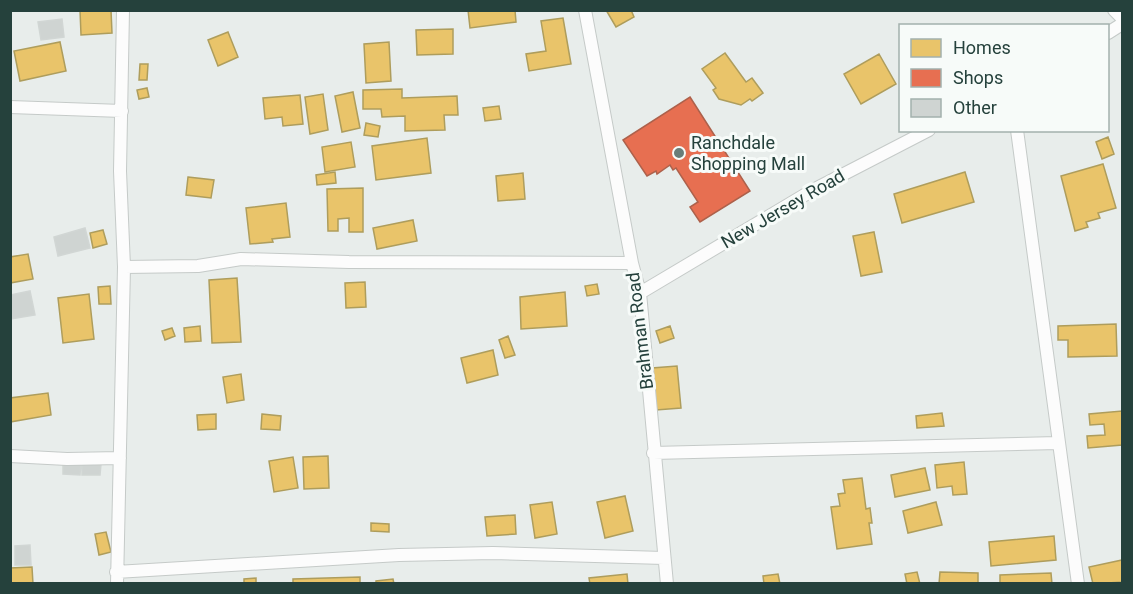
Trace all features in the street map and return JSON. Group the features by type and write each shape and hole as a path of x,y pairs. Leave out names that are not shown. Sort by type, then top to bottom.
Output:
{"street":[{"path":"123,10 120,171 124,267 117,578 399,555 493,553 664,558"},
{"name":"Brahman Road","path":"585,10 632,264 640,293 653,453 667,584"},
{"path":"1114,10 1122,18"},
{"path":"1109,32 1122,24"},
{"path":"10,107 122,111"},
{"name":"New Jersey Road","path":"640,293 813,190 925,132"},
{"path":"1017,132 1078,584"},
{"path":"124,267 198,266 241,259 632,264"},
{"path":"653,453 1058,443"},
{"path":"10,456 67,459 120,458"}],"building: Homes":[{"path":"80,10 111,10 112,33 81,35"},
{"path":"468,10 515,10 516,22 470,28"},
{"path":"606,10 631,10 634,17 616,27"},
{"path":"563,18 571,64 529,71 526,54 546,51 541,21"},
{"path":"453,29 453,54 417,55 416,30"},
{"path":"228,32 238,57 218,66 208,40"},
{"path":"60,42 66,71 20,81 14,51"},
{"path":"389,42 391,81 366,83 364,44"},
{"path":"725,53 746,82 752,78 763,93 741,105 719,99 713,90 716,88 702,69"},
{"path":"879,54 896,84 861,104 844,74"},
{"path":"140,64 148,64 147,80 139,80"},
{"path":"147,88 149,97 139,99 137,90"},
{"path":"402,89 402,98 457,96 458,115 444,115 445,130 405,131 405,116 382,117 381,109 363,109 363,90"},
{"path":"353,92 360,128 342,132 335,96"},
{"path":"323,94 328,130 310,134 305,97"},
{"path":"300,95 303,124 283,126 282,117 265,119 263,98"},
{"path":"499,106 501,119 485,121 483,108"},
{"path":"366,123 380,126 378,137 364,135"},
{"path":"1108,137 1114,154 1102,159 1096,142"},
{"path":"427,138 431,173 376,180 372,146"},
{"path":"351,142 355,167 325,172 322,147"},
{"path":"1103,164 1116,208 1098,213 1100,218 1086,222 1088,227 1075,231 1061,176"},
{"path":"335,172 336,183 317,185 316,175"},
{"path":"965,172 974,202 902,223 894,194"},
{"path":"523,173 525,199 498,201 496,176"},
{"path":"188,177 214,180 211,198 186,195"},
{"path":"363,188 363,232 349,232 349,218 338,219 338,231 328,231 327,189"},
{"path":"286,203 290,237 272,239 273,242 250,244 246,208"},
{"path":"413,220 417,241 377,249 373,228"},
{"path":"103,230 107,244 93,248 90,233"},
{"path":"874,232 882,272 861,276 853,236"},
{"path":"28,254 33,279 10,283 10,257"},
{"path":"237,278 241,342 212,343 209,280"},
{"path":"365,282 366,307 346,308 345,283"},
{"path":"597,284 599,294 587,296 585,286"},
{"path":"110,286 111,304 99,304 98,287"},
{"path":"565,292 567,326 521,329 520,297"},
{"path":"89,294 94,339 63,343 58,298"},
{"path":"1116,324 1117,356 1068,357 1068,340 1058,340 1058,326"},
{"path":"200,326 201,341 185,342 184,328"},
{"path":"670,326 674,338 660,343 656,331"},
{"path":"172,328 175,336 165,340 162,331"},
{"path":"508,336 515,355 505,358 499,340"},
{"path":"493,350 498,375 467,383 461,358"},
{"path":"677,366 681,408 656,410 652,368"},
{"path":"241,374 244,400 227,403 223,377"},
{"path":"48,393 51,415 10,422 10,398"},
{"path":"1122,411 1122,445 1088,448 1087,436 1105,435 1104,424 1090,425 1089,414"},
{"path":"942,413 944,426 917,428 916,416"},
{"path":"216,414 216,429 198,430 197,415"},
{"path":"262,414 281,416 280,430 261,429"},
{"path":"328,456 329,488 304,489 303,457"},
{"path":"293,457 298,488 274,492 269,461"},
{"path":"964,462 967,494 953,495 952,486 937,488 935,465"},
{"path":"925,468 930,490 895,497 891,475"},
{"path":"862,478 866,509 870,508 872,523 869,523 872,544 837,549 831,507 840,506 838,494 845,493 843,480"},
{"path":"625,496 633,531 605,538 597,502"},
{"path":"552,502 557,534 535,538 530,505"},
{"path":"936,502 942,525 908,533 903,511"},
{"path":"515,515 516,534 487,536 485,517"},
{"path":"371,523 389,524 389,532 371,531"},
{"path":"106,532 111,552 99,555 95,534"},
{"path":"1054,536 1056,560 991,566 989,542"},
{"path":"1122,560 1122,582 1093,584 1089,567"},
{"path":"32,567 33,584 10,584 10,568"},
{"path":"917,572 920,584 907,584 905,574"},
{"path":"940,572 978,573 978,584 939,584"},
{"path":"1051,573 1052,584 1000,584 1000,575"},
{"path":"627,574 628,584 590,584 589,578"},
{"path":"778,574 780,584 764,584 763,576"},
{"path":"360,577 360,584 293,584 293,579"},
{"path":"256,578 256,584 244,584 244,579"},
{"path":"393,579 394,584 376,584 376,581"}],"building: Shops":[{"name":"Ranchdale Shopping Mall","path":"690,97 750,191 700,222 690,207 698,202 676,168 673,170 670,165 657,174 656,171 647,176 623,140"}],"building: Other":[{"path":"62,19 64,37 41,40 38,22"},
{"path":"85,228 90,248 58,256 54,237"},
{"path":"30,291 35,315 10,319 10,295"},
{"path":"63,461 81,462 80,475 63,474"},
{"path":"82,463 101,464 100,475 82,475"},
{"path":"30,545 31,565 15,565 15,546"}],"place":[{"name":"Ranchdale Shopping Mall","path":"679,153"}]}
